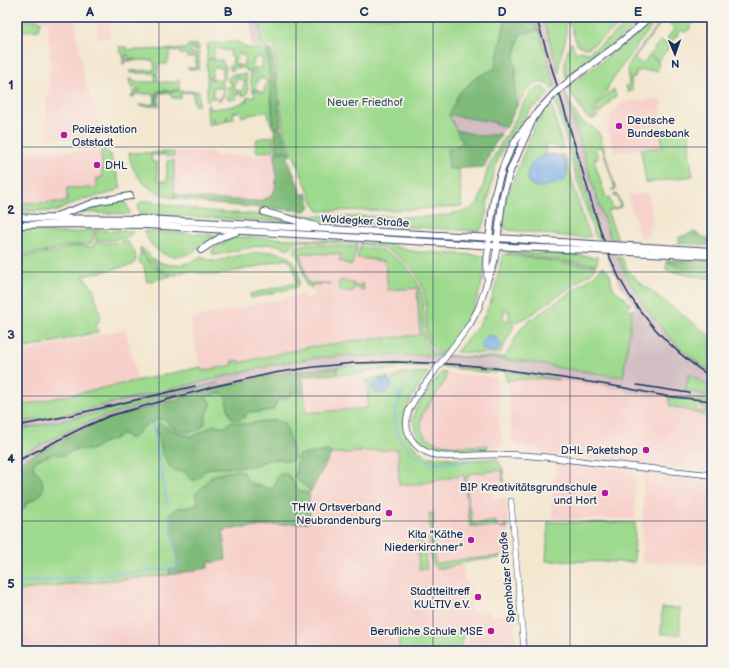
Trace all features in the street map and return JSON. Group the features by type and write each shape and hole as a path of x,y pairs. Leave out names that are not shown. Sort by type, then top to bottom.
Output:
{"main road":[{"path":"488,279 487,258 498,182 516,139 554,94 574,77 621,43 649,17"},
{"path":"533,119 514,160 506,184 501,207 495,259 476,315 414,399 406,420 410,436 415,444 422,449 440,456 518,455 712,475"},
{"path":"51,218 98,201 130,196"},
{"path":"264,212 331,230"},
{"name":"Woldegker Straße","path":"17,217 130,222"},
{"name":"Woldegker Straße","path":"146,222 242,231 497,246 555,249 592,247"},
{"name":"Woldegker Straße","path":"17,225 146,222 490,237 592,247 712,251"},
{"path":"201,250 221,237 242,231"},
{"name":"Woldegker Straße","path":"648,250 712,256"}],"street":[{"name":"Sponholzer Straße","path":"511,500 524,651"}],"shaded area":[{"path":"17,17 76,17 77,37 84,75 102,132 98,139 47,139 46,96 49,96 49,71 51,62 49,57 48,22 38,18 17,21"},
{"path":"251,17 260,17 261,46 251,46"},
{"path":"535,17 543,17 593,188 617,257 638,298 659,326 685,353 712,373 712,388 689,375 685,390 712,396 712,403 698,400 627,393 627,390 506,371 428,365 355,365 274,375 216,388 110,418 59,441 17,464 17,458 94,419 215,384 88,415 17,430 17,423 62,415 272,365 313,358 353,355 426,355 499,359 531,362 623,377 632,311 636,309 620,285 610,265 600,238"},
{"path":"97,22 110,22 110,38 97,38"},
{"path":"661,100 663,147 615,152 608,130 608,124 609,118 616,108 621,104 630,101"},
{"path":"449,116 492,122 505,127 501,134 481,136 456,130"},
{"path":"106,151 109,153 107,154 101,152 101,159 103,160 104,187 67,202 17,208 17,152"},
{"path":"174,152 214,152 214,156 261,156 261,153 275,152 275,189 270,197 259,201 207,199 182,196 174,193"},
{"path":"649,193 653,225 649,226 650,236 640,237 628,195"},
{"path":"296,249 336,251 357,258 385,261 417,288 420,335 348,341 319,347 313,346 239,363 232,361 233,365 202,371 190,319 304,294 305,298 313,297 311,285 308,286"},
{"path":"125,329 138,381 23,405 17,380 18,353"},
{"path":"367,373 369,408 306,413 303,376"},
{"path":"446,373 497,378 500,413 499,419 503,443 499,448 487,449 487,445 472,446 443,444 432,441 425,434 421,425 423,413 445,381"},
{"path":"516,379 560,380 627,390 627,393 698,400 712,403 712,471 710,471 710,469 707,471 549,454 532,448 517,446 512,441 508,381"},
{"path":"398,449 399,485 434,481 467,469 503,469 504,482 491,483 493,498 506,498 511,552 505,556 463,559 464,580 469,584 471,612 490,611 491,616 515,614 516,621 514,630 517,651 464,651 463,646 469,638 469,632 465,628 463,633 399,638 399,651 17,651 17,591 61,585 176,574 208,568 207,563 222,530 310,522 309,493 331,454"},
{"name":"BIP Kreativitätsgrundschule und Hort","path":"557,463 633,471 635,477 635,519 553,518 551,512 554,474 556,474"},
{"path":"644,472 712,479 712,565 642,563"}],"green space":[{"name":"Neuer Friedhof","path":"260,17 506,17 495,69 474,79 449,115 463,143 449,169 459,169 462,206 408,210 319,211 314,204 284,132 277,82 276,48 272,46 261,46"},
{"path":"506,17 534,17 539,30 520,34 514,59 516,69 515,97 517,106 506,128 492,122 449,115 459,93 474,79 495,68"},
{"path":"543,17 563,17 566,25 566,37 560,59 559,73"},
{"path":"567,17 624,17 625,21 590,47 586,48 577,45"},
{"path":"636,17 643,17 616,42 566,78 566,60 571,42 576,53 580,51 588,53"},
{"path":"653,17 659,17 628,57 610,83 606,92 595,105 593,113 598,116 593,119 587,117 568,87 623,45"},
{"path":"664,17 712,17 712,21 693,22 689,30 685,32 681,30 671,43 669,43 665,41 675,28 664,19 634,58 642,64 649,56 658,62 659,66 657,71 636,71 636,75 631,79 632,91 628,92 626,86 629,84 628,67 632,59"},
{"path":"30,20 41,21 39,30 22,31 21,23"},
{"path":"539,30 555,87 552,90 549,86 542,83 533,84 526,90 517,106 515,97 516,69 514,59 520,34"},
{"path":"660,41 668,45 668,48 659,61 650,55"},
{"path":"238,42 246,48 267,49 273,123 271,124 267,111 242,117 240,111 233,113 234,119 228,120 227,116 227,121 215,124 213,118 213,124 208,125 207,105 209,105 209,109 230,107 247,101 246,98 250,96 252,98 255,94 252,91 260,91 263,93 267,82 266,80 259,78 255,88 259,90 252,90 250,74 256,72 255,70 257,68 261,69 263,59 255,57 252,67 256,68 250,73 250,71 246,71 246,68 237,68 239,65 243,66 246,57 238,54 234,63 238,65 236,68 233,68 233,71 230,70 229,66 232,66 233,57 230,56 231,51 215,48 213,58 215,58 207,59 207,45 209,43"},
{"path":"195,44 199,46 199,50 194,51 194,47 191,47 191,54 199,53 199,69 188,69 187,68 196,68 196,57 187,57 187,54 180,54 180,51 169,51 169,60 167,60 167,64 158,64 158,73 156,73 156,75 158,75 158,82 178,82 179,79 179,90 157,91 156,106 139,106 154,104 155,97 153,94 135,94 134,97 130,97 133,96 133,91 140,90 137,90 137,87 134,87 133,89 133,86 130,86 129,79 133,79 134,82 155,82 155,73 130,73 130,71 154,70 155,64 153,60 125,61 123,64 123,57 126,57 127,60 135,59 129,59 128,54 127,56 123,56 119,47 127,47 127,50 185,49 188,45"},
{"path":"267,49 272,50 281,126 273,128 271,124 273,123"},
{"path":"207,60 223,60 223,65 226,66 225,79 222,79 223,69 214,67 212,78 207,77"},
{"path":"246,74 247,94 242,96 241,93 237,95 238,90 242,92 245,81 237,79 233,88 237,90 234,93 236,94 237,98 231,100 227,98 228,87 231,87 231,82 228,82 228,78 231,75"},
{"path":"207,79 222,80 221,84 224,85 224,93 222,99 218,101 218,98 222,98 223,88 215,87 213,88 213,97 216,98 208,99 207,102"},
{"path":"540,87 546,89 549,94 530,110 513,132 501,152 495,167 485,222 481,229 476,231 350,223 332,217 420,217 452,215 453,213 471,209 479,201 488,168 524,102 534,89"},
{"path":"614,89 616,96 600,113 596,113 595,110 600,101"},
{"path":"159,91 199,91 199,105 194,105 193,92 181,93 181,98 172,98 171,93 159,93 159,106 157,106 157,93"},
{"path":"565,93 581,121 596,130 600,136 616,188 614,191 611,190 615,188 602,147 595,148 598,158 594,160 606,198 609,197 613,209 617,208 620,206 617,196 614,197 615,194 617,194 621,205 621,207 607,211 618,239 611,239 598,203"},
{"path":"558,96 600,238 596,238 579,186 555,99"},
{"path":"551,103 563,148 560,149 557,146 548,145 545,146 546,155 540,157 562,157 560,156 561,154 565,157 584,220 591,237 576,237 509,230 505,228 504,224 501,224 506,197 535,126"},
{"path":"281,128 290,151 276,151 274,129"},
{"path":"456,130 481,136 501,134 484,167 449,169 447,150 463,143"},
{"path":"690,131 689,148 693,176 646,183 641,149 663,147 661,134"},
{"path":"272,136 273,151 257,152 257,139"},
{"path":"101,151 106,151 110,154 121,187 117,190 108,194 84,198 57,211 17,211 17,203 67,202 67,188 97,188 97,178 102,178"},
{"path":"174,152 174,156 167,157 166,155 151,155 152,162 157,162 158,181 167,181 167,161 174,160 174,198 165,196 150,188 138,177 131,162 129,153"},
{"path":"275,152 290,152 291,155 287,157 302,195 307,193 310,206 305,211 212,204 174,198 174,193 182,196 207,199 259,201 270,197 275,189 276,180"},
{"path":"123,200 126,203 130,213 129,214 73,212 98,203"},
{"path":"143,201 207,211 263,215 290,222 139,214 138,206"},
{"path":"275,214 328,216 330,219 342,222 318,221"},
{"path":"31,229 56,233 76,233 86,230 94,230 94,235 91,244 64,246 48,251 17,256 17,230"},
{"path":"96,230 133,231 131,235 125,238 116,240 96,240"},
{"path":"144,231 219,235 191,253 173,256 167,255 155,248"},
{"path":"694,232 712,239 712,246 679,243 679,237"},
{"path":"235,237 358,242 357,244 302,241 294,244 288,249 278,245 267,244 216,255 212,253 212,250 222,243 223,245 225,244 224,242"},
{"path":"120,241 127,241 135,251 136,261 132,265 83,276 93,288 101,318 99,318 100,321 96,322 98,332 17,350 17,258 49,253 78,246 93,247 95,242 118,243"},
{"path":"360,242 386,244 411,251 478,255 485,257 482,284 468,320 445,353 435,350 428,341 426,333 426,305 424,292 413,270 405,261 395,254 385,249 360,244"},
{"path":"307,244 357,247 352,265 341,261 339,262 341,255 337,254 300,253 308,283 330,283 311,285 311,288 310,286 306,285 300,260 294,252 296,247"},
{"path":"140,247 152,258 164,264 171,265 183,264 201,257 210,261 217,261 258,252 278,253 287,256 294,262 298,272 299,283 294,288 251,298 250,294 296,283 296,276 289,261 286,259 215,275 187,271 174,275 161,270 149,261"},
{"path":"360,247 383,251 402,262 410,270 416,280 423,302 423,328 425,342 432,351 454,356 504,357 521,328 525,324 595,275 602,267 609,272 612,286 616,292 624,297 631,305 627,308 629,311 634,310 632,312 623,377 531,362 499,359 426,355 353,355 313,358 272,365 62,415 17,423 17,380 23,405 201,367 202,371 233,365 232,361 239,360 239,363 313,346 319,347 348,341 420,335 417,288 388,290 385,261 357,258"},
{"path":"140,250 153,266 171,276 147,282 144,266 140,263"},
{"path":"506,253 598,257 597,264 586,264"},
{"path":"503,254 586,266 596,265 592,272 526,318 515,323 509,318 509,311 504,310 503,318 511,321 514,326 500,353 456,352 483,318 494,291"},
{"path":"617,257 622,258 627,269 639,282 712,337 712,373 682,349 657,322 635,291"},
{"path":"667,260 678,267 712,268 712,279 669,271 666,269"},
{"path":"668,260 712,261 712,268 680,268 669,263"},
{"path":"341,280 353,282 353,285 361,286 361,283 363,284 364,289 361,291 360,288 353,288 353,291 342,292 339,289 338,283"},
{"path":"393,364 498,370 497,373 422,366 335,375 338,373 338,368 336,367"},
{"path":"336,367 338,373 335,375 303,376 304,392 293,392 288,398 278,400 273,410 248,412 245,417 240,420 236,420 232,418 229,413 226,397 223,393 219,393 205,397 211,402 211,405 205,418 205,423 196,431 187,432 170,427 165,419 163,419 145,426 133,438 128,438 125,434 123,434 103,443 96,448 88,450 76,449 64,455 57,455 54,453 36,460 33,466 34,470 40,475 41,478 43,486 41,493 35,499 27,502 25,508 22,510 17,510 17,464 96,423 251,379 288,372"},
{"path":"506,371 560,380 528,379 508,380 508,382 506,380"},
{"path":"429,372 412,397 405,412 404,424 408,437 413,445 420,452 429,457 463,460 497,459 503,469 504,482 502,470 469,474 469,477 466,478 469,509 471,510 472,524 496,521 496,527 504,527 504,525 508,525 508,528 470,526 464,475 419,484 399,485 398,449 331,454 328,451 298,455 296,479 311,491 309,493 300,491 291,478 275,480 274,488 271,489 247,481 245,474 238,470 217,474 211,477 197,499 198,502 196,504 177,508 169,514 178,568 170,569 169,575 61,585 17,591 17,510 25,508 27,502 34,500 33,466 36,460 54,453 67,454 74,450 90,450 116,438 120,434 135,437 144,426 159,419 165,419 169,426 202,427 206,414 211,405 209,400 205,397 219,393 223,393 225,396 232,418 248,412 260,412 273,409 277,401 285,399 293,392 304,392 306,413 368,408 367,380 389,377 388,380 386,379 383,393 389,390 391,386 390,381 402,373","holes":["276,420 291,445 295,458 268,460 252,466 212,468 189,478 186,473 176,471 162,453 160,423 169,429 189,436 194,436 214,425 225,427 232,422 245,424"]},
{"path":"442,372 446,373 445,381 423,413 421,425 424,434 432,440 442,444 454,446 488,445 487,449 452,450 435,448 427,445 418,437 413,418 415,410"},
{"path":"689,374 712,388 712,396 685,390"},
{"path":"218,383 95,419 50,440 17,458 17,430 88,415"},
{"path":"668,398 698,400 712,403 712,410 706,409 697,404 696,411 712,412 712,418 670,406"},
{"path":"276,420 283,422 287,429 295,458 291,461 284,461 280,459 268,460 252,466 212,468 204,471 200,477 195,480 191,480 186,472 171,469 162,453 160,440 156,431 158,424 160,423 169,429 189,436 194,436 214,425 225,427 230,422 245,424"},
{"path":"329,451 331,454 311,491 294,476 298,455"},
{"path":"238,470 244,473 247,480 253,485 271,489 274,488 279,475 283,474 289,476 299,490 309,493 310,522 223,530 226,560 208,563 208,568 169,575 170,569 178,568 169,514 178,508 189,507 196,504 198,502 195,497 196,494 211,477 217,474"},
{"path":"430,513 433,513 434,524 432,524 435,561 437,564 501,556 500,558 472,561 445,568 436,568 431,559 429,538"},
{"path":"548,522 635,523 634,562 546,561"},
{"path":"417,537 424,545 427,569 419,569"},
{"path":"662,608 680,608 680,635 661,634"},
{"path":"463,633 464,639 460,647 460,651 399,651 399,638"}],"water":[{"path":"552,154 560,156 565,162 567,172 564,181 542,187 532,186 529,183 528,171 532,163 540,157"},
{"path":"487,336 497,338 499,342 499,349 495,352 489,352 481,349 481,343"},
{"path":"381,379 388,380 390,384 389,390 383,393 375,392 371,385 375,381"}],"waterway":[{"path":"417,374 398,402 395,420 400,438 411,452 427,461 473,462"},
{"path":"391,385 395,387"},
{"path":"397,390 399,399"},
{"path":"152,420 167,504"},
{"path":"17,583 178,568 169,514"}],"railway":[{"path":"536,17 598,223 606,248 619,278 640,311 666,341 696,367 712,378"},
{"path":"17,461 109,416 216,386 274,373 355,363 393,362 466,365 596,383 665,396 712,401"},
{"path":"637,385 689,393"},
{"path":"17,426 63,417 195,386"}],"place":[{"name":"Deutsche Bundesbank","path":"619,126"},
{"name":"Polizeistation Oststadt","path":"64,135"},
{"name":"DHL","path":"97,165"},
{"name":"DHL Paketshop","path":"646,450"},
{"name":"BIP Kreativitätsgrundschule und Hort","path":"605,493"},
{"name":"THW Ortsverband Neubrandenburg","path":"389,513"},
{"name":"Kita \"Käthe Niederkirchner\"","path":"471,540"},
{"name":"Stadtteiltreff KULTIV e.V.","path":"478,597"},
{"name":"Berufliche Schule MSE","path":"491,631"}]}
